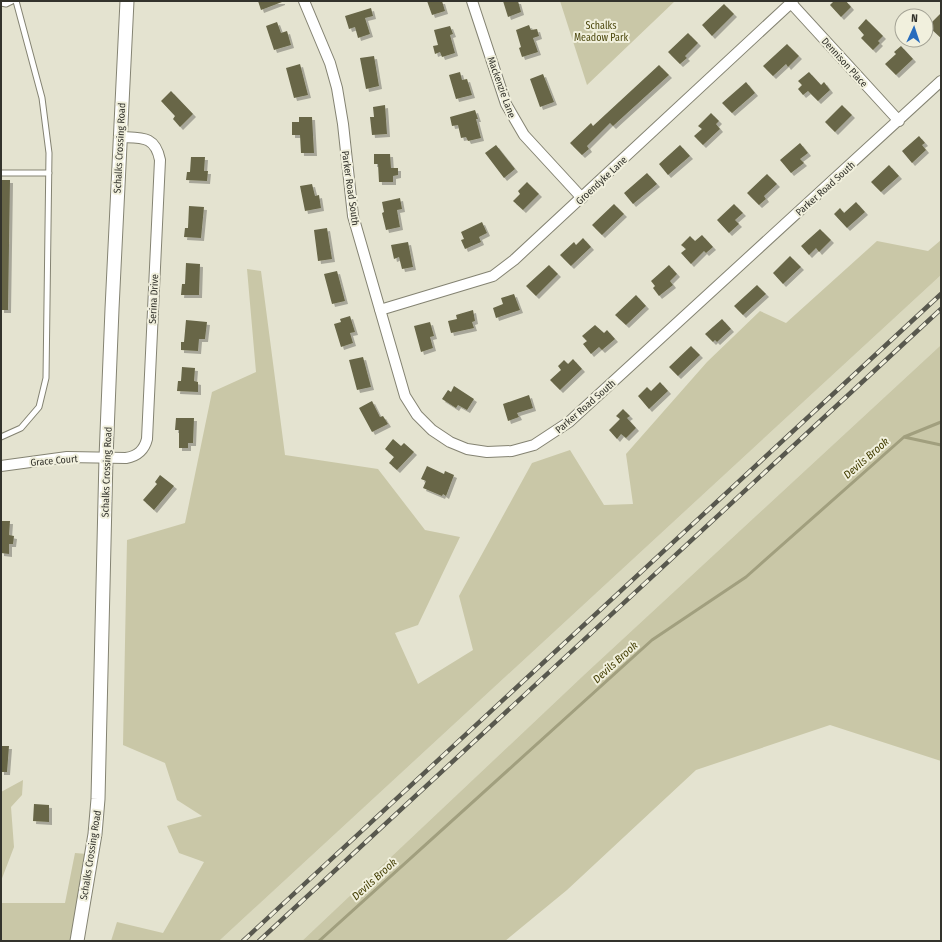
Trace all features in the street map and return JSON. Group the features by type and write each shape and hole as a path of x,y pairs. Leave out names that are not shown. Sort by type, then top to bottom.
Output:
{"street":[{"name":"Schalks Crossing Road","path":"77,941 98,809 106,458 127,1"},
{"name":"Parker Road South","path":"304,1 330,63 335,82 343,124 353,216 405,396 417,416 432,430 450,442 467,449 487,452 512,450 534,445 568,422 941,81"},
{"name":"Mackenzie Lane","path":"472,1 506,104 514,119 524,135 582,198"},
{"name":"Groendyke Lane","path":"380,310 493,276 514,260 582,198 792,2"},
{"name":"Dennison Place","path":"792,2 899,120"},
{"name":"Serina Drive","path":"106,458 126,458 135,456 146,446 148,439 159,168 158,151 154,144 145,138 120,137"},
{"name":"Grace Court","path":"1,466 67,457 106,458"}],"lane":[{"path":"1,4 6,4 12,1"},
{"path":"1,437 21,428 39,407 46,378 49,153 42,98 16,1"},
{"path":"1,173 49,174"}],"shaded area":[{"path":"941,275 941,345 585,674 302,941 219,941"}],"green space":[{"name":"Schalks Meadow Park","path":"560,1 675,1 587,85"},
{"path":"941,240 941,275 219,941 111,941 117,922 163,933 204,862 179,853 167,826 202,816 177,800 165,763 123,745 127,540 185,523 212,392 256,372 247,269 261,271 285,455 378,469 425,530 460,537 418,625 395,633 418,684 473,650 459,596 532,463 570,450 604,505 633,504 626,454 707,362 760,311 786,323 877,241 928,251"},
{"path":"941,345 941,761 830,725 696,770 567,890 505,941 302,941 585,674"},
{"path":"23,780 22,795 11,807 14,847 1,881 1,792"},
{"path":"75,853 87,854 70,941 1,941 1,903 65,903"}],"building":[{"path":"258,1 282,1 282,2 261,10"},
{"path":"427,1 442,1 445,11 432,15"},
{"path":"503,1 518,1 521,12 508,17"},
{"path":"834,1 846,1 851,7 841,17 830,5"},
{"path":"724,4 734,14 712,36 702,25"},
{"path":"371,8 373,16 365,18 370,34 358,38 355,27 349,29 345,16"},
{"path":"941,13 941,38 934,32 934,20"},
{"path":"866,19 883,36 878,41 880,43 873,50 861,38 864,35 858,28"},
{"path":"277,22 281,33 287,31 291,45 274,50 266,26"},
{"path":"529,25 531,30 537,29 539,36 533,38 538,52 522,57 516,30"},
{"path":"450,26 453,34 450,35 455,53 442,57 440,52 435,54 433,46 438,45 434,30"},
{"path":"688,33 698,43 685,56 687,58 680,64 668,52"},
{"path":"787,44 799,56 788,67 786,64 773,76 763,66"},
{"path":"899,48 903,48 913,59 896,75 885,64 896,54 894,52"},
{"path":"374,56 379,86 366,89 360,58"},
{"path":"300,64 308,95 294,98 286,68"},
{"path":"659,65 669,75 613,126 610,123 587,146 589,149 582,155 570,143 591,123 593,126"},
{"path":"460,72 462,80 467,79 472,95 456,99 449,75"},
{"path":"809,72 821,85 824,82 830,90 818,101 808,91 803,95 798,89 802,85 798,81"},
{"path":"543,74 554,102 540,107 530,79"},
{"path":"746,82 755,93 732,113 722,103"},
{"path":"171,91 193,114 180,127 173,119 175,116 161,101"},
{"path":"385,105 387,134 372,135 370,117 374,117 373,107"},
{"path":"842,105 852,115 835,132 825,122"},
{"path":"475,110 481,138 468,141 466,137 461,138 458,125 452,126 450,117"},
{"path":"711,113 719,121 716,124 720,129 703,145 694,136 702,129 698,126"},
{"path":"299,117 312,117 314,153 301,153 300,135 292,135 292,122 299,122"},
{"path":"919,136 925,143 922,145 926,150 912,163 902,151"},
{"path":"800,143 808,153 800,159 804,163 791,173 780,160"},
{"path":"496,145 515,169 504,178 485,153"},
{"path":"680,145 690,156 668,175 659,164"},
{"path":"374,154 390,154 391,168 398,168 398,175 393,176 393,182 379,182 378,164 374,164"},
{"path":"191,157 205,157 204,171 208,171 207,181 186,180 187,172 190,172"},
{"path":"889,165 899,176 881,192 871,182"},
{"path":"647,173 657,184 633,204 624,193"},
{"path":"767,174 777,184 764,196 766,199 759,205 747,193"},
{"path":"1,180 10,180 8,310 1,310"},
{"path":"527,182 539,194 523,210 513,201 520,194 518,191"},
{"path":"312,184 315,196 319,195 321,208 305,211 300,186"},
{"path":"400,198 402,209 397,210 400,227 386,230 382,213 384,212 382,202"},
{"path":"856,202 865,212 847,228 834,214 840,208 844,213"},
{"path":"614,204 624,214 602,235 592,225"},
{"path":"734,204 743,213 735,220 739,224 729,233 717,220"},
{"path":"189,206 204,207 201,238 184,237 185,228 188,228"},
{"path":"482,222 487,233 479,237 481,242 465,249 461,240 464,239 461,232"},
{"path":"327,228 332,259 318,261 314,230"},
{"path":"820,229 831,240 819,252 816,248 809,255 801,246"},
{"path":"702,235 713,247 706,253 704,251 691,264 681,253 686,249 681,245 690,236 695,241"},
{"path":"583,238 591,247 571,266 560,255 574,242 576,245"},
{"path":"408,242 413,267 402,269 399,257 394,259 391,245"},
{"path":"790,256 801,267 783,284 773,273"},
{"path":"186,263 200,264 199,295 181,295 182,284 185,284"},
{"path":"549,265 558,274 536,296 526,286"},
{"path":"669,265 677,274 670,281 673,285 659,296 653,288 655,286 651,281"},
{"path":"337,271 345,301 332,304 324,274"},
{"path":"757,285 766,294 743,315 734,306"},
{"path":"514,294 520,310 496,318 493,308 503,304 501,298"},
{"path":"636,295 646,306 626,325 615,315"},
{"path":"473,310 475,321 472,322 474,328 451,333 448,321 457,319 456,315"},
{"path":"350,316 355,332 350,333 353,343 341,347 334,324 341,322 340,319"},
{"path":"722,319 731,329 717,342 715,340 713,342 705,334"},
{"path":"186,320 207,322 205,339 199,339 198,351 181,350 181,342 184,342"},
{"path":"430,322 434,336 430,337 433,348 421,352 414,326"},
{"path":"595,325 604,333 607,330 615,339 602,350 599,347 591,354 583,344 587,341 582,336"},
{"path":"691,346 700,355 678,376 669,367"},
{"path":"363,357 371,387 357,390 349,360"},
{"path":"573,359 582,369 560,390 550,380 561,370 558,366 564,360 568,364"},
{"path":"182,367 195,368 194,381 198,382 198,392 177,391 178,381 181,381"},
{"path":"660,382 668,391 649,409 638,396 647,387 651,391"},
{"path":"454,386 474,399 467,410 458,405 456,408 442,399 448,390 451,392"},
{"path":"529,395 533,408 517,413 519,417 508,421 503,404"},
{"path":"372,401 380,417 383,416 388,424 372,432 359,408"},
{"path":"623,409 630,416 627,418 636,428 626,438 621,434 617,439 609,430 620,419 616,416"},
{"path":"176,418 194,418 193,443 188,443 188,448 179,448 179,430 175,430"},
{"path":"393,439 401,446 404,443 414,452 397,470 389,463 394,457 385,449"},
{"path":"427,466 444,474 445,471 454,475 446,496 443,494 442,496 423,488 426,481 421,479"},
{"path":"160,475 174,486 154,510 143,500 157,484 155,482"},
{"path":"1,521 10,521 9,535 14,536 13,544 9,544 9,554 1,553"},
{"path":"1,746 9,746 7,772 1,772"},
{"path":"34,804 49,805 49,822 33,821"}],"waterway":[{"name":"Devils Brook","path":"319,941 652,640 746,577 904,437 941,422"},
{"path":"904,437 941,445"}],"railway":[{"path":"243,941 941,294"},
{"path":"259,941 941,309"}]}
